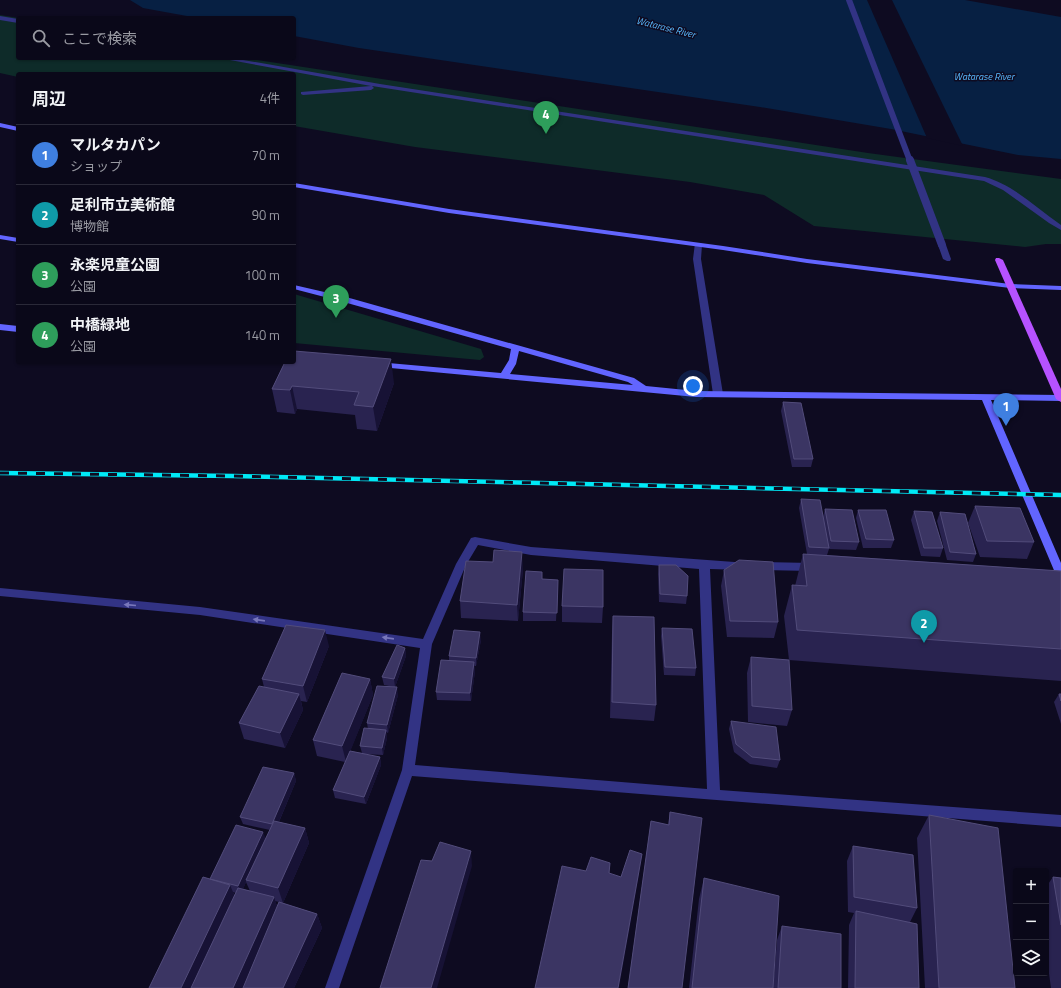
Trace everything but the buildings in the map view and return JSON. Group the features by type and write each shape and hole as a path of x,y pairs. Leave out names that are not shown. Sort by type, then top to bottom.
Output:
{"main road":[{"path":"999,260 1061,398"}],"street":[{"path":"850,0 947,259"},
{"path":"0,18 16,21"},
{"path":"233,60 380,86 985,179 1006,188 1061,228"},
{"path":"303,93 367,89 380,86"},
{"path":"0,125 16,129"},
{"path":"296,185 449,211 807,261 1010,286 1061,288"},
{"path":"0,236 16,240"},
{"path":"698,245 697,259 718,394"},
{"path":"296,288 343,299 515,349 630,380 645,390"},
{"path":"0,328 16,329"},
{"path":"503,376 513,363 515,358 515,349"},
{"path":"371,363 645,390 718,394 1061,398"},
{"path":"985,397 1058,578"},
{"path":"332,988 408,770 426,644 461,564 475,541 531,551 704,565 821,567"},
{"path":"704,565 714,796"},
{"path":"0,592 200,611 426,644"},
{"path":"408,770 714,796 1061,821"}],"green space":[{"path":"0,15 16,18 16,60 257,60 868,153 1061,179 1061,244 1046,244 1025,247 814,226 764,195 690,182 415,147 296,126 296,72 16,72 16,77 0,73"},
{"path":"296,295 481,349 484,357 480,360 296,343"}],"water":[{"name":"Watarase River","path":"130,0 965,0 1061,17 1061,159 1018,155 891,129 760,107 359,48 296,36 296,16 187,16 143,8"}],"pier":[{"path":"867,0 892,0 963,146 927,138"}],"railway":[{"path":"0,473 233,476 1061,495"}],"place":[{"name":"中橋緑地","path":"546,134"},
{"name":"永楽児童公園","path":"336,318"},
{"name":"マルタカパン","path":"1006,426"},
{"name":"足利市立美術館","path":"924,643"}]}
